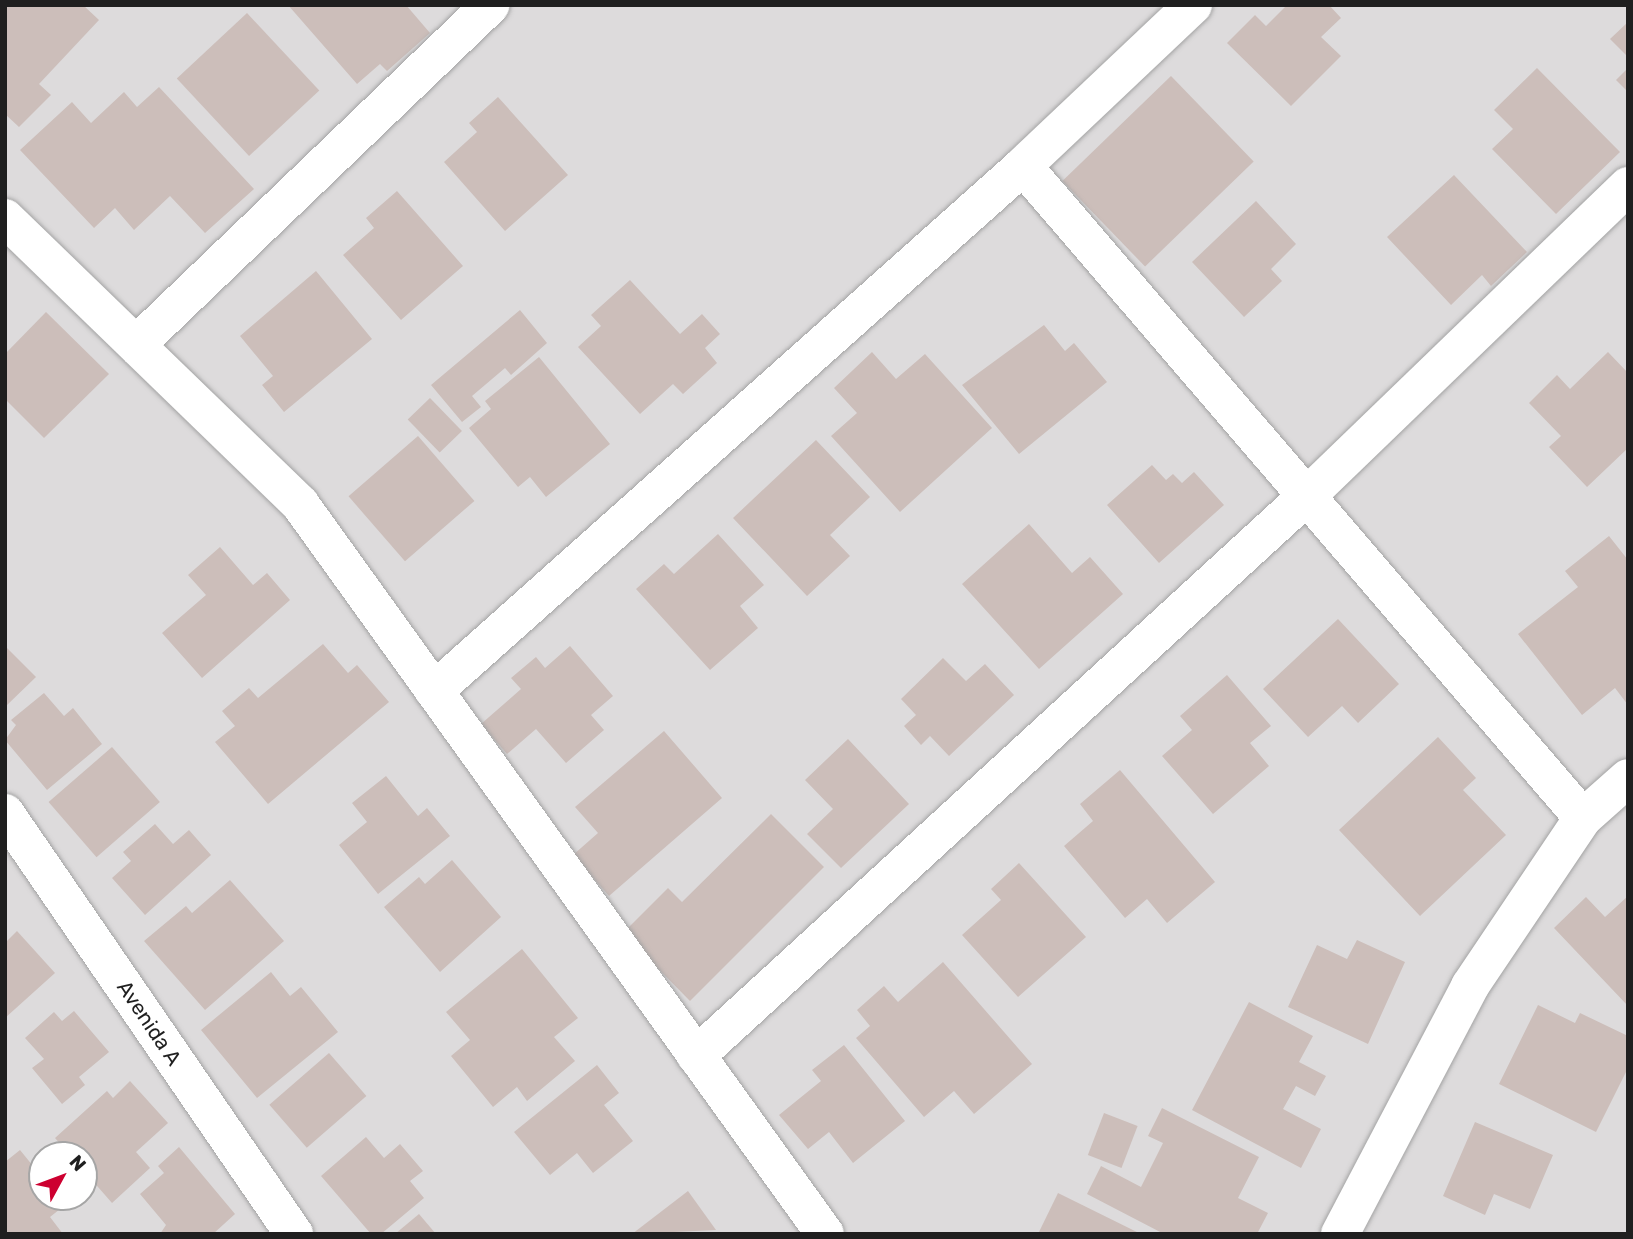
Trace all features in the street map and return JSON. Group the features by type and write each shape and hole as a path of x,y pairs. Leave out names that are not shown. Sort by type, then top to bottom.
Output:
{"street":[{"path":"136,345 490,5"},
{"path":"434,691 1023,166 1193,5"},
{"path":"1023,166 1583,818"},
{"path":"696,1056 1308,495 1628,186"},
{"path":"5,218 300,504 825,1234"},
{"path":"1340,1234 1471,986 1583,818 1628,778"},
{"name":"Avenida A","path":"5,813 294,1234"}],"shaded area":[{"path":"5,5 1628,5 1628,1234 5,1234"}],"building":[{"path":"5,5 83,5 99,20 39,84 51,95 19,127 5,114"},
{"path":"288,5 406,5 430,33 387,71 380,64 357,84"},
{"path":"1287,5 1329,5 1341,18 1321,37 1341,56 1291,106 1227,43 1255,15 1266,26"},
{"path":"247,13 319,91 249,156 177,78"},
{"path":"1628,22 1628,57 1610,39"},
{"path":"1537,68 1620,152 1556,214 1492,149 1513,129 1494,110"},
{"path":"1628,68 1628,92 1616,80"},
{"path":"1171,76 1254,162 1145,266 1062,181"},
{"path":"159,87 254,189 205,233 170,196 134,230 115,208 94,228 20,150 72,102 91,123 124,92 137,107"},
{"path":"498,97 568,175 505,231 444,162 477,132 469,123"},
{"path":"1454,175 1527,252 1491,286 1482,275 1451,305 1387,237"},
{"path":"397,191 463,266 401,320 343,255 374,228 366,218"},
{"path":"1256,201 1296,244 1271,269 1282,281 1244,317 1192,262"},
{"path":"316,271 372,339 284,412 262,385 273,376 240,336"},
{"path":"630,280 680,334 702,314 720,334 705,348 717,363 683,394 673,384 640,414 578,347 601,326 591,315"},
{"path":"520,310 547,343 511,375 505,368 472,396 481,407 462,422 431,385"},
{"path":"46,312 109,374 44,438 5,399 5,354"},
{"path":"1044,325 1065,351 1074,343 1107,382 1019,454 962,385"},
{"path":"872,352 896,379 925,354 992,428 900,512 831,436 857,413 834,388"},
{"path":"1608,352 1628,373 1628,448 1587,487 1549,447 1561,436 1529,403 1557,375 1570,389"},
{"path":"539,357 610,444 546,497 530,477 518,487 469,428 491,409 485,401"},
{"path":"430,398 462,431 440,453 408,420"},
{"path":"418,436 474,501 405,561 349,496"},
{"path":"816,440 870,497 830,535 850,556 807,596 733,518"},
{"path":"1152,465 1166,480 1173,474 1182,483 1194,472 1224,505 1159,563 1107,505"},
{"path":"1029,524 1072,573 1090,557 1123,594 1039,669 962,584"},
{"path":"718,534 764,585 740,606 758,628 710,670 636,589 664,564 674,574"},
{"path":"1609,536 1628,560 1628,705 1615,688 1582,715 1518,634 1578,587 1565,571"},
{"path":"220,547 253,585 267,573 290,600 202,678 162,633 206,595 188,575"},
{"path":"1338,619 1399,684 1358,723 1342,706 1308,737 1263,689"},
{"path":"323,644 348,673 357,665 389,702 268,804 215,742 235,726 222,711 249,688 258,698"},
{"path":"5,646 36,677 5,707"},
{"path":"570,646 613,696 591,715 604,730 566,763 536,729 507,754 481,724 521,689 511,678 536,657 545,668"},
{"path":"943,658 966,681 985,664 1014,695 949,756 930,736 921,745 904,726 916,715 901,699"},
{"path":"1227,675 1271,726 1250,743 1269,766 1213,814 1162,756 1192,730 1180,716"},
{"path":"44,693 64,716 73,708 102,744 47,790 5,740 16,725 11,720"},
{"path":"664,731 722,798 609,896 573,855 598,833 575,807"},
{"path":"1438,737 1476,778 1463,790 1506,835 1420,916 1339,830"},
{"path":"848,739 909,804 841,868 807,834 833,809 805,780"},
{"path":"112,747 160,802 96,857 49,802"},
{"path":"1120,770 1215,882 1167,923 1147,899 1125,918 1064,846 1093,821 1080,804"},
{"path":"386,776 418,816 427,808 450,836 378,894 339,845 367,822 352,803"},
{"path":"771,814 824,867 690,1001 623,933 668,888 682,902"},
{"path":"155,824 173,844 189,830 211,855 145,915 112,878 131,861 123,852"},
{"path":"452,860 501,917 440,972 384,907 419,877 425,884"},
{"path":"1019,863 1086,937 1018,997 962,935 1001,900 991,889"},
{"path":"230,880 284,941 205,1010 144,941 186,906 192,913"},
{"path":"1628,896 1628,1006 1554,928 1586,897 1605,917"},
{"path":"17,931 55,973 5,1018 5,943"},
{"path":"1357,940 1405,962 1368,1044 1288,1007 1317,945 1347,959"},
{"path":"522,949 578,1018 554,1037 575,1061 527,1101 517,1087 493,1107 451,1056 470,1040 446,1012"},
{"path":"943,962 1032,1064 974,1114 954,1091 924,1117 856,1038 870,1026 857,1010 884,986 898,1002"},
{"path":"271,972 290,996 301,987 338,1032 257,1098 201,1030"},
{"path":"1249,1002 1313,1036 1299,1062 1326,1076 1315,1096 1296,1086 1283,1109 1321,1129 1301,1168 1192,1110"},
{"path":"1538,1005 1575,1023 1580,1013 1628,1036 1628,1068 1596,1132 1499,1084"},
{"path":"74,1011 109,1052 79,1077 85,1085 62,1104 32,1068 44,1059 25,1038 54,1012 62,1021"},
{"path":"844,1045 905,1121 853,1163 829,1132 808,1149 779,1115 821,1081 812,1070"},
{"path":"329,1053 366,1096 307,1148 269,1105"},
{"path":"597,1065 619,1093 604,1105 633,1141 593,1173 577,1153 550,1175 514,1132"},
{"path":"130,1081 168,1123 136,1152 150,1168 112,1203 98,1187 98,1141 58,1141 55,1138 107,1091 113,1098"},
{"path":"1162,1108 1259,1157 1238,1198 1268,1213 1257,1234 1164,1234 1087,1194 1101,1166 1141,1187 1163,1143 1148,1136"},
{"path":"1104,1113 1138,1126 1121,1168 1088,1155"},
{"path":"1475,1122 1553,1155 1530,1209 1494,1194 1485,1215 1443,1196"},
{"path":"366,1137 384,1158 400,1144 423,1171 410,1181 424,1198 381,1234 371,1234 321,1176"},
{"path":"179,1147 235,1214 213,1234 160,1234 166,1225 140,1194 164,1173 158,1166"},
{"path":"20,1150 28,1160 28,1211 58,1211 50,1217 63,1234 5,1234 5,1162"},
{"path":"688,1191 716,1230 632,1234"},
{"path":"1058,1193 1141,1234 1038,1234"},
{"path":"419,1214 436,1234 395,1234"}]}
